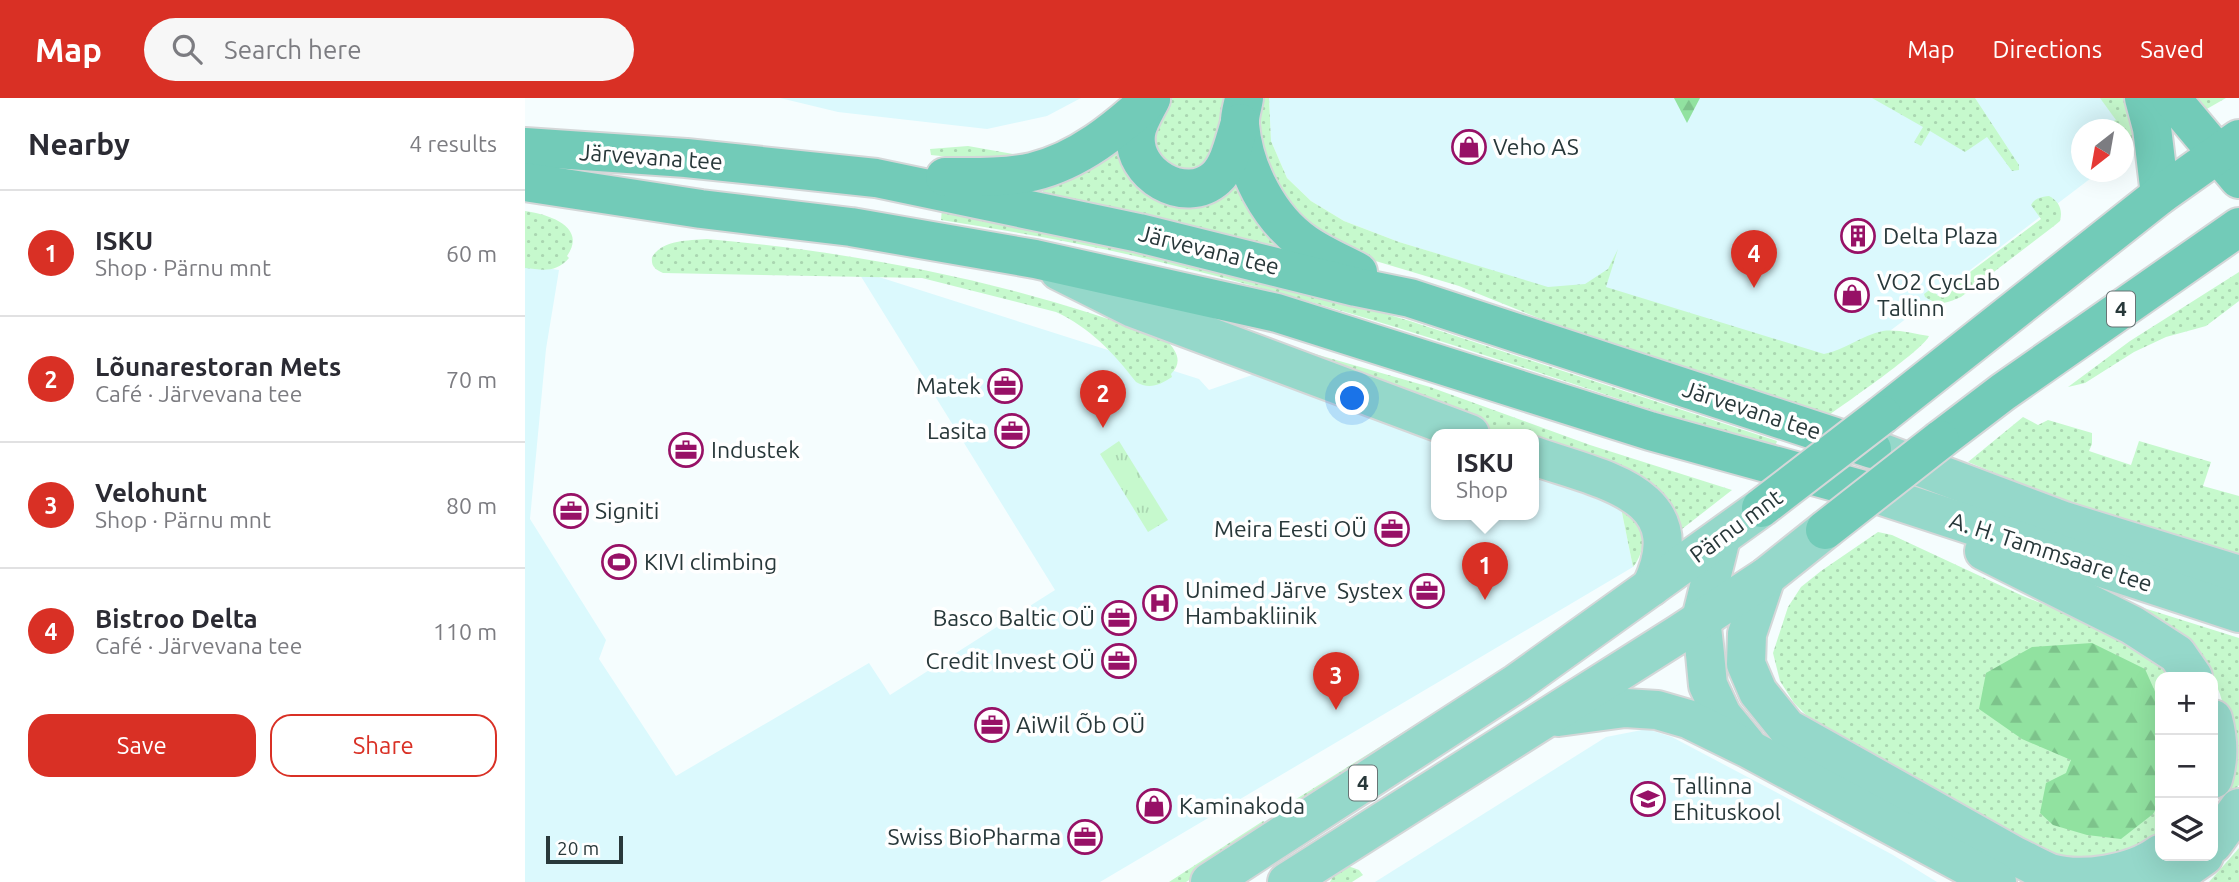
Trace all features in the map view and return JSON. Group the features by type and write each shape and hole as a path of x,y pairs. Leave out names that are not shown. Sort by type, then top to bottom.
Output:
{"highway":[{"path":"1151,98 1136,134 1139,159 1154,178 1173,188 1198,188 1216,178 1227,161 1242,111"},
{"path":"876,177 987,177 1031,172 1066,160 1099,142 1151,98"},
{"path":"2144,98 2152,128 2160,195"},
{"path":"2171,98 2232,158"},
{"path":"1242,111 1248,162 1259,189 1277,216 1304,242 1410,298"},
{"name":"Järvevana tee","path":"525,147 686,158 876,177 1139,233 1410,298 1877,432"},
{"name":"Pärnu mnt","path":"1761,508 1877,432 2160,195 2232,158"},
{"name":"Järvevana tee","path":"525,182 701,209 851,227 1035,259 1277,313 1650,432 1864,490"},
{"name":"4","path":"1825,530 2003,392 2239,227"}],"main road":[{"path":"1035,259 1133,308 1457,429"},
{"name":"A. H. Tammsaare tee","path":"1877,432 2064,522 2239,575"},
{"path":"1539,458 1619,486 1641,498 1656,514 1664,548 1660,567 1651,587"},
{"path":"1864,490 2132,625 2177,654 2190,672"},
{"name":"A. H. Tammsaare tee","path":"1864,490 2239,613"},
{"name":"Pärnu mnt","path":"1210,882 1517,683 1761,508"},
{"name":"4","path":"1287,882 1766,577 1825,530"},
{"path":"1721,538 1701,619 1709,685 1722,715 1749,749"},
{"path":"1766,577 1747,634 1746,664 1758,692 1787,728 2052,874 2089,878 2126,872 2155,857"},
{"path":"1546,719 1625,708 1657,710 1688,719 1997,882"},
{"path":"2218,837 2239,808"},
{"path":"2167,882 2197,861"}],"shaded area":[{"path":"780,98 1081,98 1047,116 987,129 838,112"},
{"path":"1269,98 2104,98 2117,119 2071,119 2071,182 2086,182 1832,375 1399,242 1344,221 1311,201 1287,178 1271,141"},
{"path":"525,265 559,270 546,349 530,519 606,640 599,659 676,776 869,663 890,695 1055,590 857,270 1199,379 1209,390 1255,374 1431,439 1431,520 1539,520 1539,478 1621,508 1633,567 1100,882 525,882"},
{"name":"Tallinna Ehituskool","path":"1647,729 1672,737 1893,855 1937,882 1375,882 1606,737"}],"green space":[{"path":"1171,98 1231,98 1215,158 1189,173 1162,164 1149,130"},
{"path":"1258,98 1269,98 1271,141 1287,178 1311,201 1344,221 1399,242 1548,287 1585,284 1608,269 1618,249 1606,287 1824,354 1883,331 1929,336 1898,365 1825,418 1680,375 1459,286 1369,259 1309,233 1261,157"},
{"path":"1674,98 1700,98 1687,123"},
{"path":"1872,98 1975,98 2019,165 2019,170 2012,171 1987,137 1965,152 1930,131 1921,146 1914,142 1923,127"},
{"path":"2100,98 2123,98 2130,119 2115,119"},
{"path":"2183,98 2226,98 2205,110"},
{"path":"968,146 1024,154 998,162 931,155 930,149"},
{"path":"1117,148 1125,167 1237,180 1282,249 1043,192 1043,187 1079,176"},
{"path":"2049,196 2058,203 2060,210 2060,221 2054,226 1961,297 1943,303 1925,297 1924,294 1932,288 1938,296 2041,219 2031,205 2039,198"},
{"path":"942,208 1242,272 1410,321 1777,441 1774,450 1469,350 1238,282 1106,250 941,220"},
{"path":"525,211 544,215 569,229 572,246 567,256 569,258 564,263 549,269 525,268"},
{"path":"707,239 882,262 940,273 1054,302 1166,340 1176,352 1177,365 1172,377 1163,382 1154,386 1141,384 1080,325 1056,312 922,278 663,273 653,265 652,257 669,244"},
{"path":"2239,272 2239,301 2206,326 2166,337 2134,352 2085,383 2068,387 2130,341"},
{"path":"1197,320 1430,387 1590,445 1732,490 1673,536 1539,449 1539,429 1485,429 1319,369"},
{"path":"2023,417 2038,425 2048,420 2092,433 2089,451 2131,465 2139,441 2211,462 2203,486 2239,496 2239,557 2066,502 1968,462"},
{"path":"1119,441 1168,520 1148,532 1100,454"},
{"path":"1621,508 1637,522 1643,534 1641,552 1633,567"},
{"path":"1878,532 1892,535 2023,596 2125,637 2169,672 2155,672 2155,839 2110,863 2040,855 1811,720 1794,703 1780,681 1773,653 1788,607 1801,587"},
{"path":"2090,591 2239,638 2239,785 2218,808 2229,725 2218,689 2218,672 2206,672"},
{"path":"2092,643 2145,669 2155,692 2155,811 2121,839 2087,835 2053,825 2040,813 2046,783 2066,773 2071,760 2022,739 1979,709 1986,673 2032,647"},
{"path":"1466,693 1467,696 1287,810 1293,801"},
{"path":"1263,821 1273,828 1186,882 1169,882"},
{"path":"2239,848 2239,882 2209,882"},
{"path":"1348,866 1359,870 1363,875 1352,882 1330,882 1333,876"}],"place":[{"name":"Veho AS","path":"1469,147"},
{"name":"Delta Plaza","path":"1858,236"},
{"name":"Bistroo Delta","path":"1754,288"},
{"name":"VO2 CycLab Tallinn","path":"1852,295"},
{"name":"Matek","path":"1005,386"},
{"name":"Lõunarestoran Mets","path":"1103,428"},
{"name":"Lasita","path":"1012,431"},
{"name":"Industek","path":"686,450"},
{"name":"Signiti","path":"571,511"},
{"name":"Meira Eesti OÜ","path":"1392,529"},
{"name":"KIVI climbing","path":"619,562"},
{"name":"Systex","path":"1427,591"},
{"name":"ISKU","path":"1485,600"},
{"name":"Unimed Järve Hambakliinik","path":"1160,603"},
{"name":"Basco Baltic OÜ","path":"1119,618"},
{"name":"Credit Invest OÜ","path":"1119,661"},
{"name":"Velohunt","path":"1336,710"},
{"name":"AiWil Õb OÜ","path":"992,725"},
{"name":"Tallinna Ehituskool","path":"1648,799"},
{"name":"Kaminakoda","path":"1154,806"},
{"name":"Swiss BioPharma","path":"1085,837"}]}
